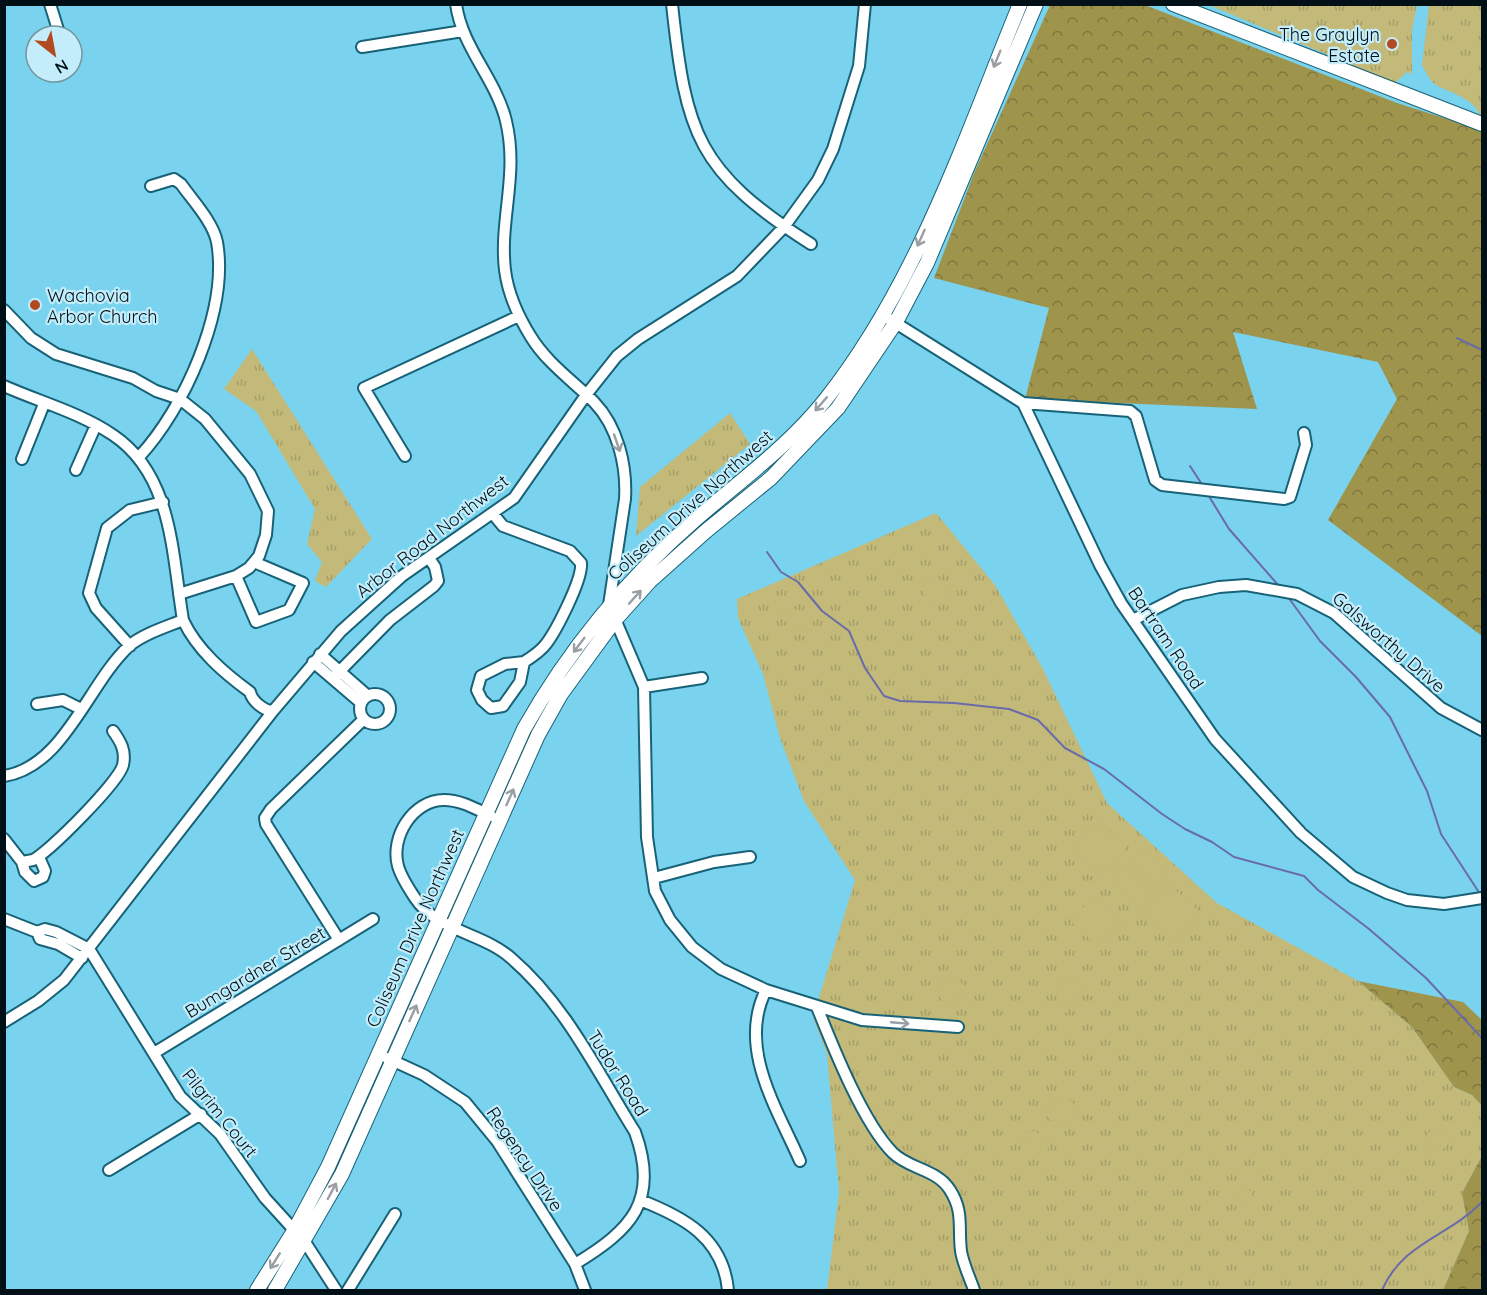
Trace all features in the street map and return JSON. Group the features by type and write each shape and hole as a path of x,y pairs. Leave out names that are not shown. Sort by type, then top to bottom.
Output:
{"main road":[{"name":"Coliseum Drive Northwest","path":"275,1290 305,1242 342,1174 439,920 524,729 548,685 609,605 696,519 761,467 826,399 884,315 955,162 1020,4"},
{"name":"Coliseum Drive Northwest","path":"257,1290 294,1231 453,926 538,735 561,694 615,620 650,581 771,478 838,408 896,322 927,263 969,168 1036,4"},
{"path":"1173,4 1482,124"}],"street":[{"path":"50,4 56,24"},
{"path":"456,4 463,31 506,120 512,182 504,246 505,270 512,300 519,316 546,356 602,411 616,439 626,486 609,605 644,687 647,837 655,891 670,920 692,946 721,969 766,990 862,1020 958,1028"},
{"path":"672,4 686,102 701,144 737,190 784,227 811,244"},
{"name":"Arbor Road Northwest","path":"4,1022 64,980 316,658 370,603 429,558 493,514 519,491 586,395 627,346 729,282 784,227 818,180 833,149 859,66 865,4"},
{"path":"362,47 463,31"},
{"path":"139,457 168,423 192,378 207,332 216,285 217,243 207,222 181,184 174,179 151,186"},
{"path":"4,310 31,338 56,354 133,378 156,391 180,399 205,419 227,443 264,498 267,511 267,535 264,547 254,562 236,576 179,594"},
{"path":"884,315 1023,403 1130,411 1136,416 1158,484 1284,499 1290,497 1306,445 1304,433"},
{"path":"405,456 364,388 519,316"},
{"path":"4,386 96,426 118,439 139,457 154,481 163,502 183,620 188,630 212,660 250,692 251,697 267,711 273,711"},
{"name":"Bartram Road","path":"1023,403 1120,603 1191,705 1237,765 1301,833 1342,869 1368,885 1407,900 1444,904 1482,898"},
{"path":"22,459 44,404"},
{"path":"76,470 96,426"},
{"path":"130,646 96,608 89,593 107,528 130,510 163,502"},
{"path":"493,514 503,526 576,555 582,567 577,586 554,632 539,651 524,662 505,664 481,676 477,690 482,700 492,708 503,706 520,682 524,662"},
{"path":"336,675 390,620 438,580 435,567 429,558"},
{"path":"236,576 256,622 289,610 303,583 254,562"},
{"name":"Galsworthy Drive","path":"1133,620 1182,595 1219,587 1246,585 1297,594 1334,613 1442,708 1482,730"},
{"path":"4,776 27,771 46,756 130,646 183,620"},
{"path":"316,658 365,700"},
{"path":"644,687 702,678"},
{"path":"382,697 388,704 388,714 378,723 369,723 360,712 365,700 382,697"},
{"path":"37,704 63,700 81,709"},
{"path":"339,940 266,824 265,818 271,809 364,719"},
{"path":"22,862 39,857 93,804 121,770 123,746 113,731"},
{"name":"Tudor Road","path":"500,820 456,801 438,800 414,813 399,836 396,856 400,873 422,908 439,920 508,955 547,995 635,1132 642,1152 644,1175 640,1200 623,1231 575,1264"},
{"path":"4,839 22,862 29,878 34,881 43,877 45,871 39,857"},
{"path":"654,878 714,862 750,857"},
{"name":"Bumgardner Street","path":"154,1053 373,919"},
{"path":"6,923 37,932 45,929 86,953"},
{"name":"Pilgrim Court","path":"86,953 180,1095 220,1134 265,1198 305,1242 336,1290"},
{"path":"766,990 756,1015 757,1057 800,1161"},
{"path":"817,1007 839,1061 880,1138 894,1155 929,1171 949,1187 960,1210 961,1253 974,1290"},
{"name":"Regency Drive","path":"385,1057 424,1075 465,1102 497,1141 575,1264 585,1290"},
{"path":"109,1170 201,1114"},
{"path":"640,1200 681,1217 701,1231 715,1250 728,1290"},
{"path":"348,1290 395,1214"}],"green space":[{"path":"1050,5 1145,5 1397,103 1482,130 1482,636 1328,520 1397,399 1378,362 1233,332 1257,409 1025,399 1049,308 934,278 975,171"},
{"path":"1209,5 1417,5 1412,30 1412,74 1407,72 1395,83"},
{"path":"1429,5 1482,5 1482,112 1480,115 1467,100 1436,85 1422,65"},
{"path":"252,349 372,539 326,587 315,581 322,562 307,544 315,509 256,411 224,389"},
{"path":"730,413 750,444 636,536 640,487"},
{"path":"936,513 995,585 1043,669 1107,803 1217,903 1358,981 1412,1027 1454,1087 1472,1095 1482,1106 1482,1156 1462,1193 1469,1231 1443,1290 827,1290 839,1192 827,1054 813,1017 855,880 804,801 780,738 763,674 738,618 737,599"},
{"path":"934,578 942,580 951,598 944,605 933,604 924,594 925,581"},
{"path":"785,608 801,610 813,621 812,629 804,633 790,628 782,614"},
{"path":"1097,820 1127,847 1102,875 1072,848"},
{"path":"1140,848 1170,875 1158,889 1128,861"},
{"path":"1123,867 1153,894 1141,908 1111,880"},
{"path":"1170,885 1201,913 1176,940 1145,913"},
{"path":"1096,894 1124,921 1099,947 1070,921"},
{"path":"950,976 959,980 963,989 959,998 950,1002 941,998 937,989 941,980"},
{"path":"1061,976 1076,978 1083,988 1082,995 1065,1013 1059,1011 1056,982"},
{"path":"1358,981 1463,1002 1482,1020 1482,1106 1472,1095 1454,1087 1412,1027"},
{"path":"1063,1099 1072,1101 1078,1113 1075,1122 1066,1126 1049,1119 1046,1114 1053,1102"},
{"path":"1438,1128 1446,1131 1449,1139 1446,1147 1438,1150 1430,1147 1427,1139 1430,1131"},
{"path":"1034,1131 1049,1142 1048,1149 1033,1154 1022,1143 1026,1132"},
{"path":"1482,1156 1482,1290 1443,1290 1469,1231 1462,1193"},
{"path":"1244,1188 1250,1190 1252,1196 1250,1202 1244,1204 1238,1202 1236,1196 1238,1190"}],"waterway":[{"path":"1457,338 1482,350"},
{"path":"1190,466 1203,486"},
{"path":"1207,493 1229,529 1279,586"},
{"path":"767,552 781,572 798,582 822,611 849,631 865,668 884,696 900,701 954,703 1009,709 1038,720 1065,748 1104,769 1185,829 1212,842 1234,857 1304,876 1426,978 1482,1038"},
{"path":"1288,597 1320,641 1356,677 1390,717 1427,791 1441,834 1480,894"},
{"path":"1382,1290 1391,1274 1414,1250 1455,1224 1482,1202"}],"place":[{"name":"The Graylyn Estate","path":"1392,44"},
{"name":"Wachovia Arbor Church","path":"35,305"}]}
